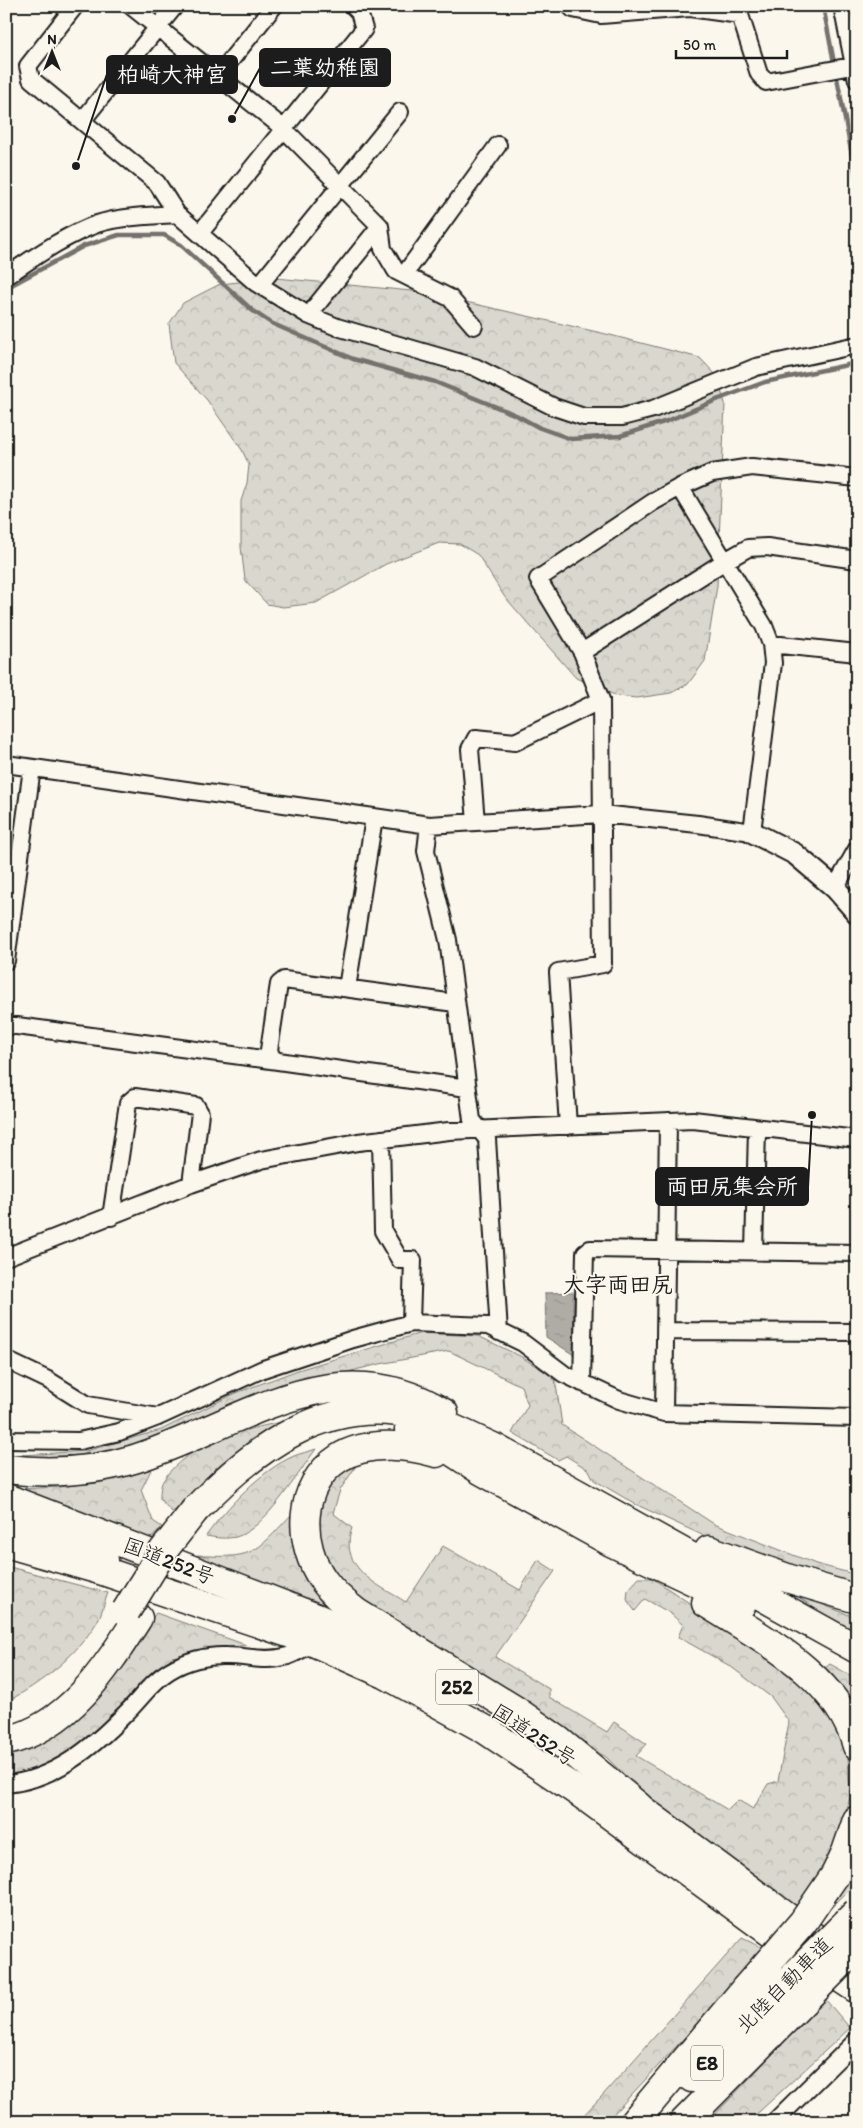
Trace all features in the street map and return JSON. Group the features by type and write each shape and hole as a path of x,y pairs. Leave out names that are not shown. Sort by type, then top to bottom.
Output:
{"highway":[{"path":"6,1469 64,1472 88,1470 124,1462 174,1445 271,1402 293,1395 335,1387 372,1387 410,1394 439,1409 488,1460 623,1518 748,1565 857,1599"},
{"path":"6,1741 47,1723 82,1696 100,1675 163,1551 201,1514 229,1476 269,1445 300,1428 336,1414 376,1411 414,1415 458,1431 488,1460 802,1667 834,1700 845,1717 857,1746"},
{"path":"488,1460 455,1460 415,1448 374,1447 356,1451 340,1458 328,1467 318,1480 310,1495 306,1511 305,1529 314,1564 324,1581 338,1598 357,1613 515,1710 559,1742 638,1806"},
{"name":"国道252号","path":"6,1498 309,1615 414,1662 516,1721 856,1953"},
{"path":"623,1518 857,1649"},
{"name":"国道252号","path":"6,1523 314,1642 386,1674 486,1730 580,1793 770,1932 857,1989"},
{"path":"610,1542 738,1602 857,1668"},
{"path":"6,1543 100,1570 314,1642"},
{"path":"6,1724 42,1708 73,1682 132,1614"},
{"path":"634,2122 765,2004 803,1922 835,1874 846,1852 857,1820"},
{"name":"北陸自動車道","path":"648,2122 857,1912"},
{"name":"北陸自動車道","path":"684,2122 765,2004 856,1953"}],"street":[{"path":"75,6 28,66 31,79 157,184 177,214 256,283 308,315 337,328 475,367 554,407 584,417 622,417 638,413 653,409 756,367 857,346"},
{"path":"131,6 283,128 380,226 383,249 396,271 450,298 474,326"},
{"path":"82,121 175,6"},
{"path":"218,76 274,6"},
{"path":"200,233 364,29 359,12 353,6"},
{"path":"570,6 573,9 601,15 690,8 739,11 760,74 766,82 856,70 842,6"},
{"path":"256,283 262,282 400,112"},
{"path":"404,275 498,144"},
{"path":"6,276 69,237 98,224 134,217 177,214"},
{"path":"315,307 380,226"},
{"path":"568,1126 558,972 603,964 601,700 582,652 538,579 654,502 680,487 712,473 752,467 857,478"},
{"path":"680,487 764,626 771,644 773,663 752,832"},
{"path":"582,652 748,548 767,547 857,560"},
{"path":"771,644 857,653"},
{"path":"476,822 470,749 476,738 515,742 601,700"},
{"path":"6,764 429,825 601,814 698,824 752,832 795,854 835,888 857,913"},
{"path":"6,961 32,768"},
{"path":"347,988 374,818"},
{"path":"429,825 426,851 448,940 472,1120 487,1139 499,1332"},
{"path":"835,888 857,849"},
{"path":"278,1061 272,1058 269,1050 279,984 284,980 455,1002"},
{"path":"6,1026 278,1061 467,1088"},
{"path":"111,1216 128,1103 135,1097 196,1106 200,1113 191,1184"},
{"path":"6,1257 191,1184 261,1160 381,1139 478,1129 693,1120 857,1139"},
{"path":"664,1413 668,1121"},
{"path":"754,1252 757,1128"},
{"path":"381,1139 383,1231 400,1260 413,1260 411,1324"},
{"path":"582,1383 584,1254 590,1249 857,1253"},
{"path":"6,1440 79,1441 119,1432 158,1417 263,1369 353,1339 411,1324 488,1326 522,1343 564,1374 582,1383 619,1400 664,1413 857,1418"},
{"path":"666,1331 857,1332"},
{"path":"6,1360 48,1380 88,1405 158,1417"},
{"path":"6,1784 44,1774 76,1758 126,1713 152,1685 169,1672 186,1663 204,1658 226,1656 254,1659 280,1658 286,1657 314,1642"},
{"path":"774,2122 857,2040"}],"green space":[{"path":"276,278 422,292 606,334 700,358 716,375 725,403 717,586 705,661 688,684 671,693 637,698 617,696 576,678 504,596 478,555 460,544 439,543 386,564 316,603 283,607 267,604 245,580 241,547 241,501 247,483 249,465 242,450 207,400 174,363 169,324 183,303 220,284"},
{"path":"421,1333 478,1336 520,1356 555,1378 562,1425 714,1524 816,1564 857,1575 857,1587 713,1540 635,1504 594,1480 589,1470 566,1456 558,1460 512,1433 528,1405 521,1386 449,1351 380,1364 298,1384 155,1444 46,1464 6,1456 86,1451 161,1430 236,1393 298,1370"},
{"path":"288,1421 253,1438 220,1464 180,1507 172,1512 160,1499 162,1483 173,1468 202,1447 236,1433"},
{"path":"316,1449 280,1499 247,1532 228,1538 206,1536 234,1502 269,1470 297,1455"},
{"path":"154,1464 141,1490 153,1521 162,1527 151,1540 18,1489 91,1483"},
{"path":"356,1466 340,1490 333,1513 352,1528 349,1542 351,1554 363,1574 406,1602 443,1546 520,1590 538,1560 555,1571 495,1657 549,1689 549,1697 607,1732 614,1722 647,1744 636,1756 728,1810 738,1800 753,1809 768,1784 778,1781 789,1722 771,1697 730,1666 678,1637 683,1625 670,1613 645,1599 635,1611 627,1600 628,1590 639,1578 652,1578 813,1686 836,1721 848,1755 850,1798 838,1840 812,1891 791,1915 707,1843 645,1795 606,1757 348,1599 316,1543 316,1504 342,1471"},
{"path":"297,1509 359,1632 195,1557 198,1555 234,1556 256,1549"},
{"path":"6,1566 108,1593 99,1619 79,1647 45,1678 6,1702"},
{"path":"795,1594 857,1618 857,1636 824,1616"},
{"path":"156,1613 246,1645 172,1657 127,1701 107,1726 76,1749 44,1768 6,1778 6,1757 46,1741 78,1712 133,1645"},
{"path":"830,1664 857,1679 857,1714 826,1679 825,1668"},
{"path":"857,1842 857,1882 824,1915"},
{"path":"742,1938 763,1948 684,2038 606,2122 577,2122 602,2096"},
{"path":"825,1999 850,2028 748,2122 708,2122"}],"water":[{"path":"573,1292 574,1355 546,1337 545,1293"}],"waterway":[{"path":"823,6 857,181"},
{"path":"6,288 84,246 119,235 164,235 181,245 253,311 271,323 353,359 435,382 516,415 540,428 571,439 620,436 667,421 765,382 857,363"}],"place":[{"name":"二葉幼稚園","path":"232,119"},
{"name":"柏崎大神宮","path":"76,166"},
{"name":"両田尻集会所","path":"812,1115"}],"district":[{"name":"大字両田尻","path":"618,1284"}]}
